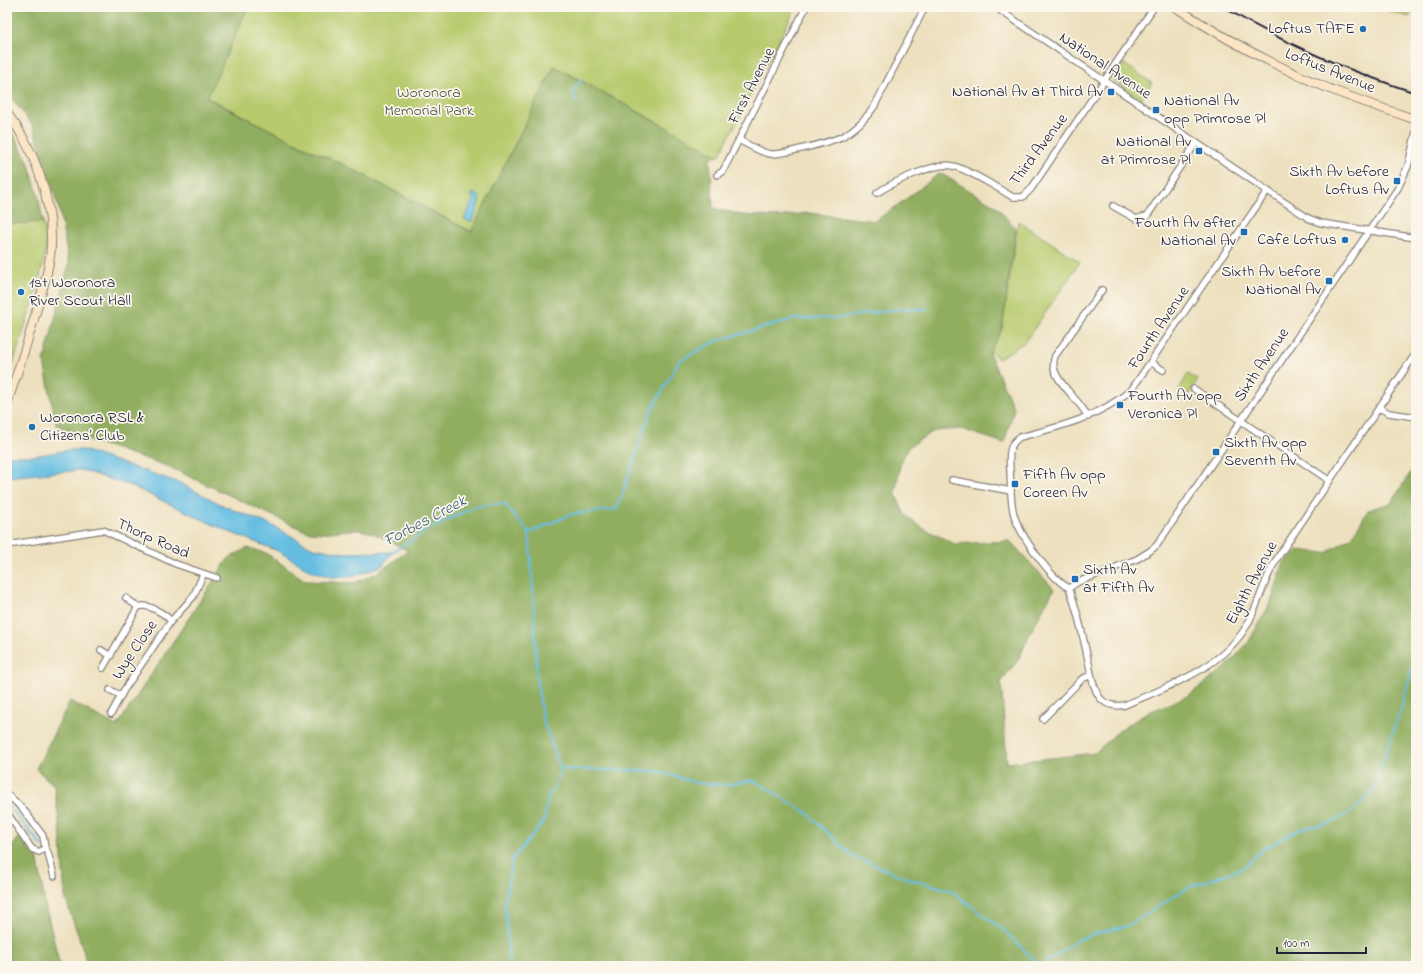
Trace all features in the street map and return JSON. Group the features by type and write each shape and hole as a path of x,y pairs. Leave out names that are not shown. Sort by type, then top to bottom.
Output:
{"street":[{"name":"First Avenue","path":"717,175 725,173 739,140 806,7"},
{"path":"739,140 759,150 772,154 828,141 845,135 869,114 874,107 925,7"},
{"name":"National Avenue","path":"995,7 1308,218 1321,223 1416,238"},
{"name":"Third Avenue","path":"877,193 894,184 944,164 958,167 1013,197 1023,197 1031,189 1154,7"},
{"name":"Loftus Avenue","path":"1175,7 1213,31 1280,67 1326,87 1415,120"},
{"path":"7,113 24,136 36,163 49,214 51,244 46,279 7,404"},
{"name":"Sixth Avenue","path":"1069,588 1078,582 1137,559 1157,545 1404,177 1416,132"},
{"path":"1113,206 1136,219 1148,216 1196,143"},
{"name":"Fourth Avenue","path":"1011,491 1009,460 1013,442 1020,437 1064,426 1088,417 1112,405 1132,389 1152,363 1266,191"},
{"path":"1088,417 1081,404 1056,376 1052,366 1055,356 1102,290"},
{"name":"Eighth Avenue","path":"1069,588 1075,604 1091,675 1096,691 1104,702 1120,706 1179,680 1215,661 1246,626 1269,571 1416,353"},
{"path":"1152,363 1163,370"},
{"path":"1194,388 1240,421 1330,481"},
{"path":"1379,408 1389,413 1416,417"},
{"path":"952,480 1011,491 1013,509 1019,526 1050,573 1069,588"},
{"name":"Thorp Road","path":"7,542 14,544 103,530 203,575 217,578"},
{"name":"Wye Close","path":"111,714 120,695 171,621 193,597 203,575"},
{"name":"Wye Close","path":"126,598 138,606 144,606 161,612 171,621"},
{"name":"Wye Close","path":"103,668 138,606"},
{"name":"Wye Close","path":"101,650 111,656"},
{"path":"1043,719 1082,679 1091,675"},
{"name":"Wye Close","path":"110,690 120,695"},
{"path":"7,794 23,809 43,836 45,848 48,852 54,876"},
{"path":"7,813 32,849 39,852 45,848"}],"green space":[{"path":"7,7 248,7 207,98 300,145 346,166 471,232 554,66 719,156 710,158 713,208 742,215 777,217 808,213 875,221 940,173 996,206 1016,229 1002,329 989,353 1014,409 1004,443 961,429 934,431 910,446 901,461 895,493 905,515 924,529 955,544 1010,541 1054,589 1029,635 1019,659 1001,681 1007,763 1095,753 1121,729 1149,712 1188,696 1225,668 1248,643 1271,602 1283,564 1297,550 1326,553 1352,537 1368,510 1391,503 1416,464 1416,966 87,966 82,946 65,898 60,828 54,785 36,769 70,701 117,726 228,559 247,548 266,553 306,581 355,583 377,573 408,551 382,537 361,530 316,533 303,530 167,466 92,441 56,425 44,361 69,264 59,209 33,126 7,92"},
{"name":"Woronora Memorial Park","path":"248,7 796,7 719,156 554,66 472,232 346,166 300,145 206,97"},
{"path":"1376,7 1413,7 1409,17"},
{"path":"1123,63 1152,83 1140,100 1112,79"},
{"path":"7,123 28,161 38,195 43,222 7,224"},
{"path":"1018,221 1080,262 1025,342 998,359 992,352 989,353 1002,329"},
{"path":"43,222 47,243 38,287 7,382 7,224"},
{"path":"1188,374 1198,380 1188,395 1179,389"},
{"path":"20,836 30,851 37,855 45,904 60,966 7,966 7,854"}],"water":[{"path":"473,193 480,197 476,213 471,222 464,219 474,199 472,197"},
{"name":"Forbes Creek","path":"69,450 83,450 180,483 226,507 269,524 313,548 345,553 393,552 382,566 351,577 331,577 312,571 278,551 229,532 131,486 81,470 7,477 7,456 33,456"}],"waterway":[{"path":"577,103 573,91 583,78"},
{"path":"529,533 572,514 617,509 650,413 679,361 716,341 794,319 838,318 897,309 927,309"},
{"name":"Forbes Creek","path":"392,552 428,530 473,507 504,503 529,533 534,604 537,683 543,721 561,769 556,785 548,796 544,821 512,860 505,902 509,966"},
{"path":"1041,966 1076,941 1093,934 1127,926 1189,887 1243,868 1263,849 1300,829 1331,823 1354,810 1374,790 1402,705 1416,655"},
{"path":"561,769 657,771 697,783 726,785 753,780 806,812 852,856 906,878 950,890 1006,932 1040,966"},
{"path":"7,804 41,845"}],"railway":[{"path":"1223,7 1269,33 1317,56 1416,93"}],"place":[{"name":"Loftus TAFE","path":"1363,29"},
{"name":"National Av at Third Av","path":"1111,92"},
{"name":"National Av opp Primrose Pl","path":"1156,110"},
{"name":"National Av at Primrose Pl","path":"1199,151"},
{"name":"Sixth Av before Loftus Av","path":"1397,181"},
{"name":"Fourth Av after National Av","path":"1244,232"},
{"name":"Cafe Loftus","path":"1345,240"},
{"name":"Sixth Av before National Av","path":"1329,281"},
{"name":"1st Woronora River Scout Hall","path":"21,292"},
{"name":"Fourth Av opp Veronica Pl","path":"1120,405"},
{"name":"Woronora RSL & Citizens’ Club","path":"32,427"},
{"name":"Sixth Av opp Seventh Av","path":"1216,452"},
{"name":"Fifth Av opp Coreen Av","path":"1015,484"},
{"name":"Sixth Av at Fifth Av","path":"1075,579"}]}
